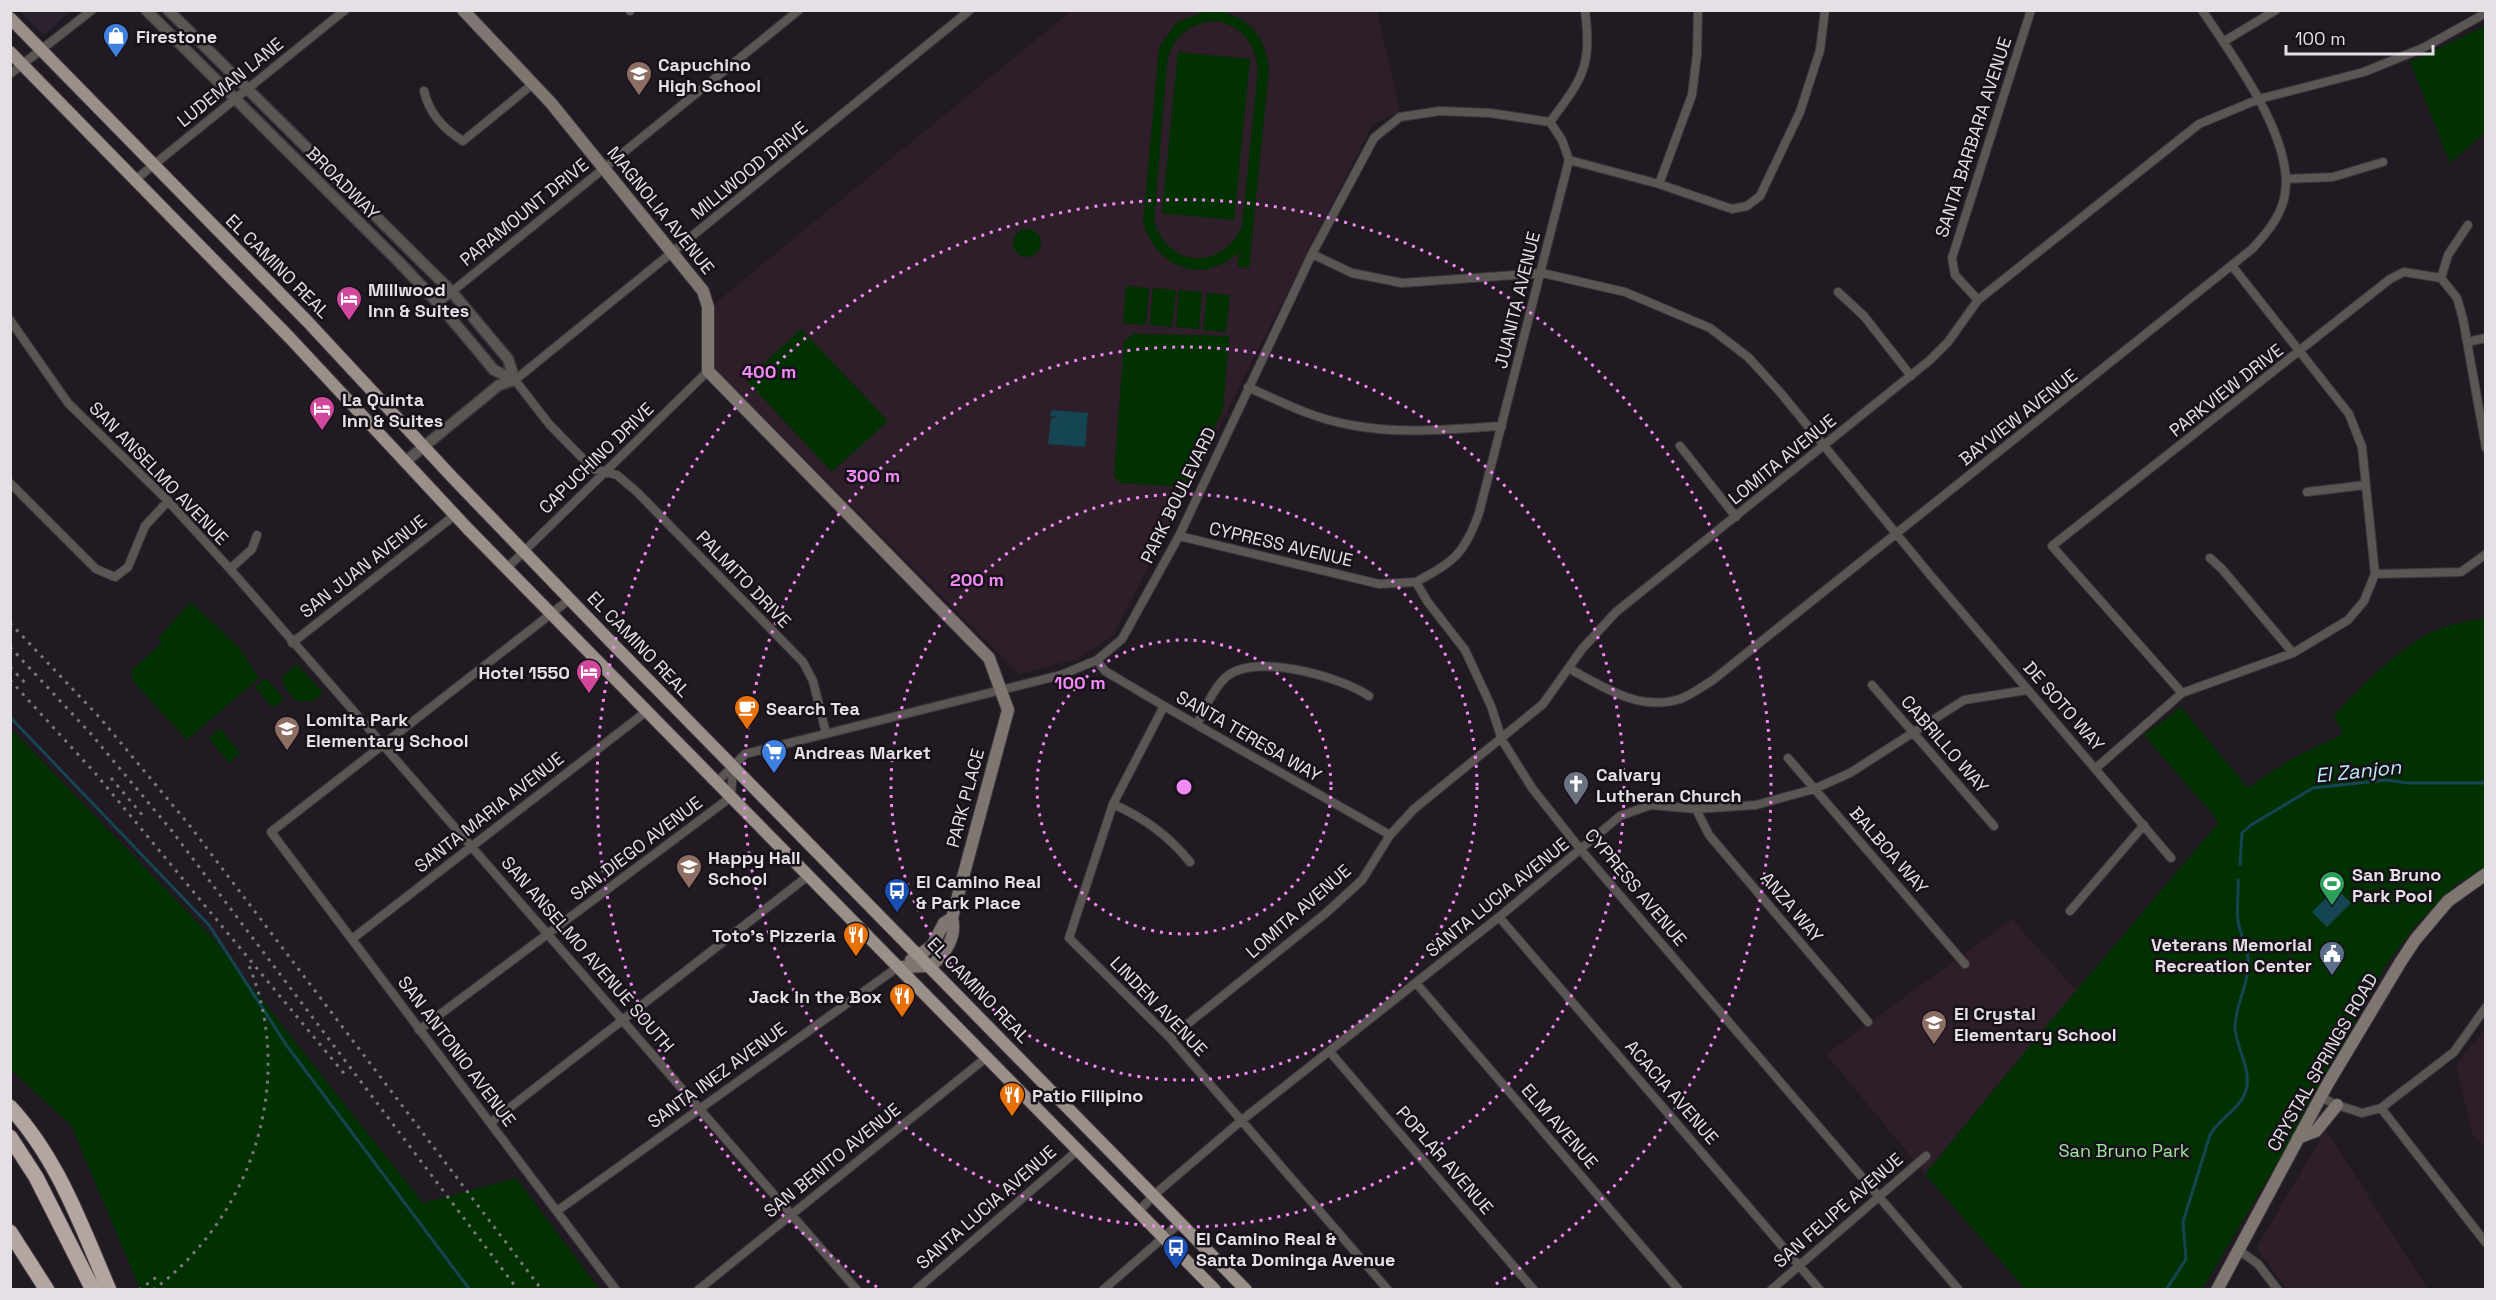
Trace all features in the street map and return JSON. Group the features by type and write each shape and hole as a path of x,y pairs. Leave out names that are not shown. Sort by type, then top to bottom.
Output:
{"highway":[{"path":"10,1107 46,1152 74,1208 109,1290"},
{"path":"10,1137 29,1163 93,1290"},
{"path":"10,1232 47,1290"}],"main road":[{"name":"MAGNOLIA AVENUE","path":"463,10 534,83 673,253 706,299 708,371"},
{"name":"EL CAMINO REAL","path":"10,18 315,330 524,552 1182,1222 1246,1290"},
{"path":"10,52 334,384 455,515 1215,1290"},
{"path":"708,371 988,658 1002,688"},
{"name":"PARK PLACE","path":"931,966 948,947 954,926 952,918 1008,710 1002,688"},
{"name":"CRYSTAL SPRINGS ROAD","path":"2217,1290 2240,1251 2320,1097 2415,940 2448,902 2486,874"},
{"name":"PARK PLACE","path":"898,967 936,942 944,923 952,918"},
{"path":"898,967 931,966"},
{"path":"2298,1138 2316,1131 2337,1105"}],"street":[{"path":"10,74 92,10"},
{"name":"BROADWAY","path":"146,10 438,303 494,370 515,380"},
{"name":"BROADWAY","path":"168,10 452,292 508,360 515,380 549,424 593,469 604,472"},
{"name":"LUDEMAN LANE","path":"135,180 345,10"},
{"name":"PARAMOUNT DRIVE","path":"438,303 799,10"},
{"name":"MILLWOOD DRIVE","path":"405,462 499,385 515,380 970,10"},
{"path":"1585,10 1589,45 1586,63 1579,83 1550,122 1562,140 1569,160 1659,184 1732,209 1747,206 1760,196 1800,112 1820,50 1825,10"},
{"path":"1659,184 1692,95 1698,54 1698,10"},
{"name":"SANTA BARBARA AVENUE","path":"1978,300 1955,275 1952,258 2031,10"},
{"name":"BAYVIEW AVENUE","path":"1570,669 1607,690 1641,702 1679,699 1713,680 2233,267 2266,234 2284,200 2286,179 2278,142 2259,99 2202,10"},
{"path":"2223,42 2276,10"},
{"name":"LOMITA AVENUE","path":"1170,1038 1333,907 1362,880 1390,835 1414,809 1502,740 1543,704 1582,649 1616,612 1911,376 1948,342 1978,300 2199,124 2259,99 2364,72 2423,48 2486,13"},
{"path":"424,92 433,113 447,130 463,141 534,83"},
{"name":"PARK BOULEVARD","path":"717,782 745,754 1060,675 1096,660 1122,639 1179,536 1312,254 1374,138 1400,117 1440,111 1490,113 1550,122"},
{"name":"JUANITA AVENUE","path":"1416,582 1450,563 1469,541 1479,513 1502,426 1569,160"},
{"path":"2286,179 2333,177 2383,162"},
{"path":"2468,225 2448,255 2441,278 2457,298 2486,448"},
{"name":"DE SOTO WAY","path":"1312,254 1352,273 1402,283 1542,273 1625,292 1710,328 1748,357 2171,858"},
{"path":"2096,768 2182,693 2293,653 2348,620 2364,601 2375,574 2362,447 2349,414 2233,267"},
{"name":"PARKVIEW DRIVE","path":"2182,693 2052,546 2390,279 2404,272 2441,278"},
{"path":"1838,292 1864,315 1911,376"},
{"name":"SAN ANSELMO AVENUE","path":"10,320 68,403 168,501 230,569 292,643"},
{"path":"2467,342 2486,338"},
{"name":"CAPUCHINO DRIVE","path":"507,568 708,371"},
{"path":"1248,387 1300,411 1351,425 1414,431 1502,426"},
{"path":"1680,446 1736,517"},
{"name":"PALMITO DRIVE","path":"604,472 617,475 636,492 803,662 813,681 826,733"},
{"path":"10,483 96,569 115,577 128,567 145,526 168,501"},
{"path":"2307,492 2365,485"},
{"name":"SAN JUAN AVENUE","path":"292,643 455,515"},
{"path":"230,569 252,549 257,536"},
{"name":"CYPRESS AVENUE","path":"1179,536 1379,584 1416,582 1426,601 1465,650 1491,706 1502,740 1532,788 1581,850 1959,1290"},
{"path":"2375,574 2461,572 2486,554"},
{"path":"2210,558 2222,568 2293,653"},
{"path":"384,745 570,599"},
{"name":"SAN ANSELMO AVENUE SOUTH","path":"292,643 384,745 857,1290"},
{"name":"SANTA TERESA WAY","path":"1096,660 1105,671 1390,835"},
{"path":"1197,724 1226,678 1241,668 1258,665 1277,666 1353,685 1370,696"},
{"name":"CABRILLO WAY","path":"1872,685 1994,826"},
{"name":"SANTA LUCIA AVENUE","path":"1138,1212 1154,1195 1242,1120 1416,983 1620,816 1635,808 1651,805 1696,809 1756,806 1814,789 1850,773 1964,700 2027,690"},
{"name":"LINDEN AVENUE","path":"1164,706 1113,804 1069,938 1170,1038 1388,1290"},
{"name":"SANTA MARIA AVENUE","path":"352,939 647,711"},
{"name":"SAN ANTONIO AVENUE","path":"384,745 271,832 616,1290"},
{"name":"BALBOA WAY","path":"1788,758 1965,964"},
{"path":"731,797 733,766"},
{"name":"SAN DIEGO AVENUE","path":"419,1030 731,797"},
{"path":"1113,804 1144,818 1175,844 1190,862"},
{"name":"ANZA WAY","path":"1696,809 1709,835 1868,1022"},
{"path":"2070,911 2144,825"},
{"path":"490,1123 808,876"},
{"name":"ACACIA AVENUE","path":"1498,917 1820,1290"},
{"name":"SANTA INEZ AVENUE","path":"557,1211 898,967"},
{"name":"ELM AVENUE","path":"1416,983 1679,1290"},
{"path":"2320,1097 2362,1113 2381,1108 2454,1052 2486,1007"},
{"name":"POPLAR AVENUE","path":"1330,1052 1534,1290"},
{"name":"SAN BENITO AVENUE","path":"698,1290 791,1213 987,1058"},
{"path":"2381,1108 2486,1243"},
{"name":"SANTA LUCIA AVENUE","path":"916,1290 1078,1150"},
{"name":"SAN FELIPE AVENUE","path":"1771,1290 1926,1156"},
{"path":"1103,1290 1182,1222"},
{"path":"2240,1251 2258,1264 2278,1290"}],"shaded area":[{"path":"20,11 70,11 44,35"},
{"path":"1071,11 1377,11 1400,111 1372,125 1113,636 1077,659 1019,674 715,369 714,304"},
{"name":"El Crystal Elementary School","path":"2012,919 2077,991 1925,1174 1826,1054"},
{"path":"2485,1029 2485,1147 2472,1133 2456,1065"},
{"path":"2326,1130 2428,1289 2287,1289 2256,1248"}],"green space":[{"path":"1206,11 1231,15 1241,19 1258,35 1267,57 1269,70 1249,268 1238,267 1239,252 1211,268 1196,270 1183,267 1170,261 1159,251 1150,239 1143,223 1159,47 1177,22","holes":["1217,21 1241,32 1251,44 1258,70 1242,227 1233,241 1221,251 1209,257 1195,258 1182,255 1171,248 1161,237 1154,221 1167,64 1177,39 1190,28 1207,22"]},
{"path":"2485,26 2485,133 2450,163 2410,62"},
{"path":"1178,52 1250,59 1234,220 1162,213"},
{"path":"1027,229 1037,233 1041,243 1037,253 1027,257 1017,253 1013,243 1017,233"},
{"path":"1126,286 1149,288 1146,325 1123,323"},
{"path":"1153,288 1176,290 1172,327 1150,325"},
{"path":"1179,290 1202,292 1199,329 1176,327"},
{"path":"1207,293 1230,295 1226,332 1203,330"},
{"path":"801,329 888,421 832,472 746,380"},
{"path":"1133,334 1229,336 1223,410 1185,487 1120,483 1114,475 1124,342"},
{"path":"191,602 240,649 259,678 187,740 132,680 132,670 162,643 158,638"},
{"name":"San Bruno Park","path":"2485,618 2485,869 2456,884 2416,925 2386,965 2302,1121 2202,1289 2025,1289 1925,1174 2037,1037 2219,822 2144,735 2181,707 2248,788 2289,760 2343,734 2334,716 2367,682 2406,648 2438,629"},
{"path":"297,664 323,693 314,701 296,701 283,685 283,676"},
{"path":"266,678 284,699 273,708 255,687"},
{"path":"10,728 213,938 423,1203 516,1178 599,1289 140,1289 71,1125 11,1070"},
{"path":"220,728 240,753 229,763 209,738"}],"water":[{"path":"1051,410 1088,413 1085,447 1048,444 1051,418 1059,417 1050,416"},
{"name":"San Bruno Park Pool","path":"2336,888 2351,903 2327,927 2312,912"}],"waterway":[{"path":"10,717 209,925 287,1046 470,1290"},
{"name":"El Zanjon","path":"2240,865 2242,833 2251,825 2313,788 2386,780 2407,783 2486,783"},
{"name":"El Zanjon","path":"2166,1290 2186,1259 2183,1222 2210,1135 2235,1108 2246,1090 2247,1075 2235,1027 2248,962 2247,950 2238,921 2238,880"}],"railway":[{"path":"10,623 101,719 190,826 542,1290"},
{"path":"10,647 91,734 172,831 518,1290"},
{"path":"10,667 27,685"},
{"path":"10,680 95,773 347,1077"},
{"path":"111,778 144,817"},
{"path":"153,1290 188,1259 217,1224 240,1184 257,1141 266,1097 268,1051 262,1005 247,961"},
{"path":"139,1290 158,1276"}],"place":[{"name":"Firestone","path":"116,59"},
{"name":"Capuchino High School","path":"639,97"},
{"name":"Millwood Inn & Suites","path":"349,322"},
{"name":"La Quinta Inn & Suites","path":"322,432"},
{"name":"Hotel 1550","path":"589,695"},
{"name":"Search Tea","path":"747,731"},
{"name":"Lomita Park Elementary School","path":"287,752"},
{"name":"Andreas Market","path":"774,775"},
{"name":"Calvary Lutheran Church","path":"1576,807"},
{"name":"Happy Hall School","path":"689,890"},
{"name":"San Bruno Park Pool","path":"2332,907"},
{"name":"El Camino Real & Park Place","path":"897,914"},
{"name":"Toto's Pizzeria","path":"856,958"},
{"name":"Veterans Memorial Recreation Center","path":"2332,977"},
{"name":"Jack in the Box","path":"902,1019"},
{"name":"El Crystal Elementary School","path":"1934,1046"},
{"name":"Patio Filipino","path":"1012,1118"},
{"name":"El Camino Real & Santa Dominga Avenue","path":"1176,1271"}]}
